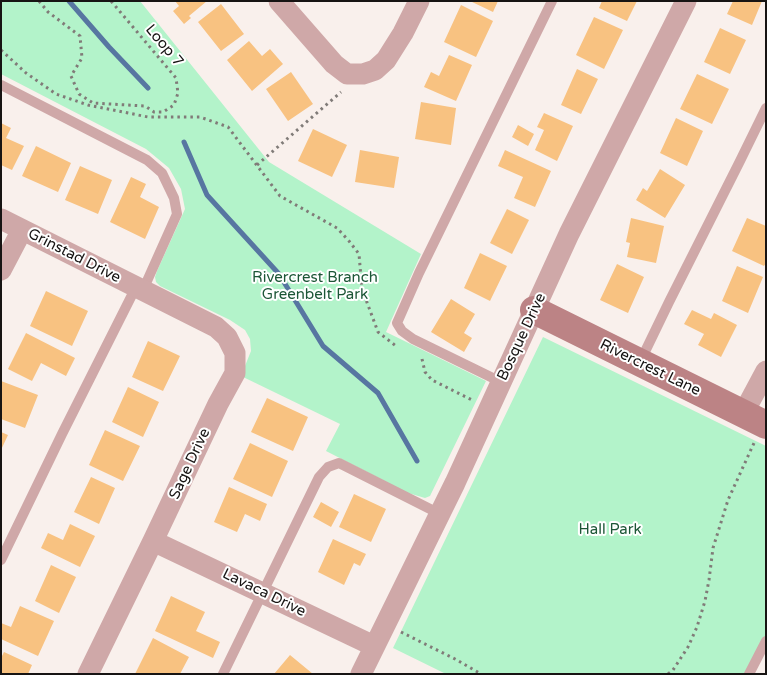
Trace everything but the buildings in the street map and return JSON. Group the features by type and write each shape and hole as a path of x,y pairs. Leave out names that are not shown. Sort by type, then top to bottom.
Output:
{"street":[{"path":"279,1 334,64 348,74 363,74 375,70 386,60 403,33 418,1"},
{"name":"Bosque Drive","path":"361,674 440,514 569,234 686,1"},
{"name":"Grinstad Drive","path":"1,219 142,290"},
{"path":"1,270 22,230"},
{"name":"Sage Drive","path":"88,674 218,404 235,373 235,354 227,336 216,327 142,290"},
{"name":"Rivercrest Lane","path":"534,310 757,421"},
{"path":"757,421 766,371"},
{"name":"Lavaca Drive","path":"153,541 374,646"}],"lane":[{"path":"501,382 413,340 397,324 419,273 552,1"},
{"path":"1,85 147,160 162,172 174,198 177,214 142,290 67,425 1,560"},
{"path":"640,363 766,108"},
{"path":"223,674 319,477 328,467 340,463 440,514"},
{"path":"749,674 766,641"}],"path":[{"name":"Loop 7","path":"39,1 48,12 80,36 82,58 71,76 79,94 93,103 144,106 154,112 162,112 174,105 178,93 176,78 111,1"},
{"path":"1,50 26,73 56,94 88,105 148,117 200,117 228,127 280,196 337,228 349,241 359,254 362,289 378,332 399,347"},
{"path":"257,165 363,74"},
{"path":"414,355 422,359 425,372 432,380 489,410"},
{"path":"668,674 673,670 688,647 697,626 708,587 713,548 757,421"},
{"path":"385,624 481,674"}],"green space":[{"name":"Rivercrest Branch Greenbelt Park","path":"1,1 140,1 269,162 421,254 386,332 486,381 430,496 425,498 408,493 326,451 340,424 241,376 251,351 250,339 245,330 230,320 160,286 156,282 157,271 185,209 181,189 169,168 146,149 1,74"},
{"name":"Hall Park","path":"543,337 766,446 766,637 748,674 446,674 393,648"}],"waterway":[{"path":"69,1 148,88"},
{"path":"184,142 207,195 279,274 323,346 378,393 417,461"}]}
